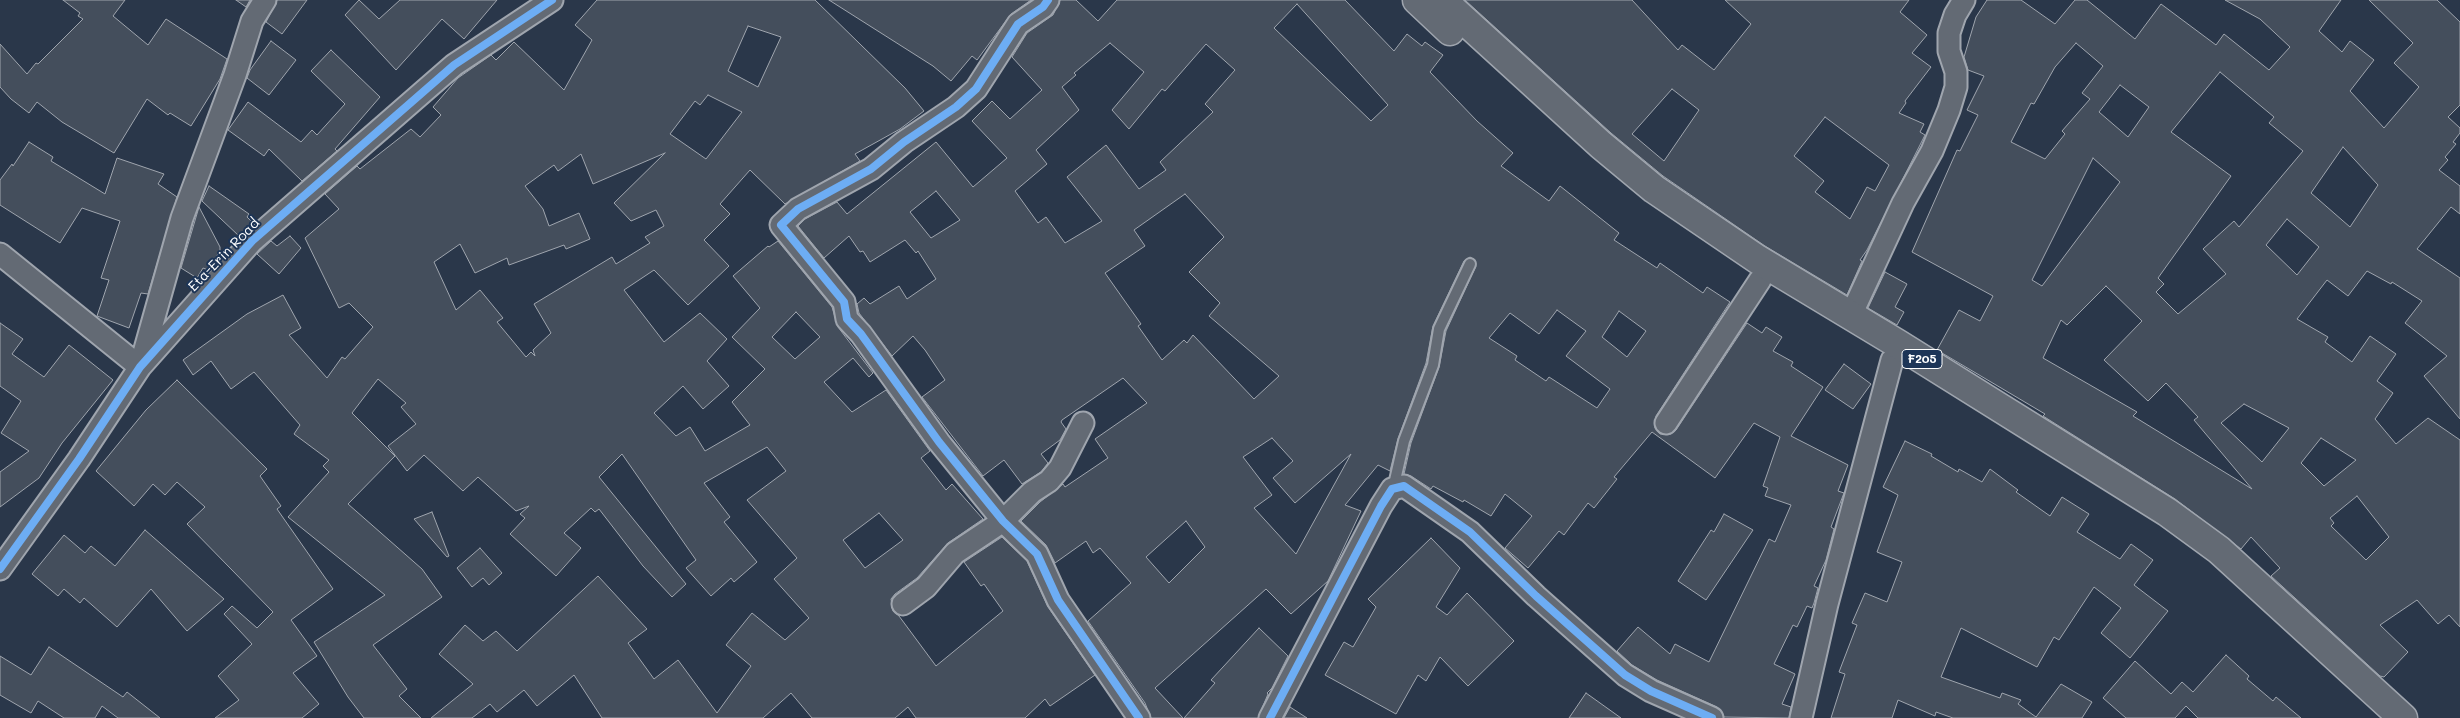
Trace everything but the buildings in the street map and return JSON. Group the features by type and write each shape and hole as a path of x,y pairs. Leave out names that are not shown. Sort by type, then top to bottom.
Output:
{"main road":[{"name":"F205","path":"1417,0 1566,138 1639,198 1760,280 1892,360 2165,532 2220,574 2375,718"},
{"name":"F205","path":"1442,0 1601,145 1654,189 1757,259 1851,315 2167,512 2219,550 2403,718"}],"street":[{"path":"0,254 140,366 182,218 235,75 252,21 265,0"},
{"name":"Eta-Erin Road","path":"0,569 80,460 140,366 252,241 454,65 552,0"},
{"path":"1048,0 1043,7 1018,24 976,89 956,107 904,142 871,168 798,209 781,225 844,302 846,319 861,334 939,442 1003,521 1037,554 1058,600 1139,718"},
{"path":"1851,315 1903,203 1932,151 1949,110 1956,87 1956,80 1948,33 1955,15 1964,0"},
{"path":"1666,423 1760,280"},
{"path":"1801,718 1827,604 1892,360"},
{"path":"903,604 926,587 955,553 1003,521 1032,492 1049,482 1060,468 1083,423"},
{"path":"1270,718 1381,506 1392,490 1404,486 1470,532 1536,596 1625,675 1659,695 1712,718"}],"lane":[{"path":"1392,490 1404,441 1433,364 1439,329 1470,264"}],"cycle path":[{"path":"0,569 79,459 140,367 252,241 454,65 552,0"},
{"path":"1048,0 1043,7 1018,24 976,89 956,107 904,142 871,169 798,209 781,225 844,302 847,319 861,334 939,442 1003,521 1037,554 1058,600 1139,718"},
{"path":"1270,718 1381,506 1392,489 1404,486 1470,532 1536,596 1625,675 1651,691 1712,718"}]}
